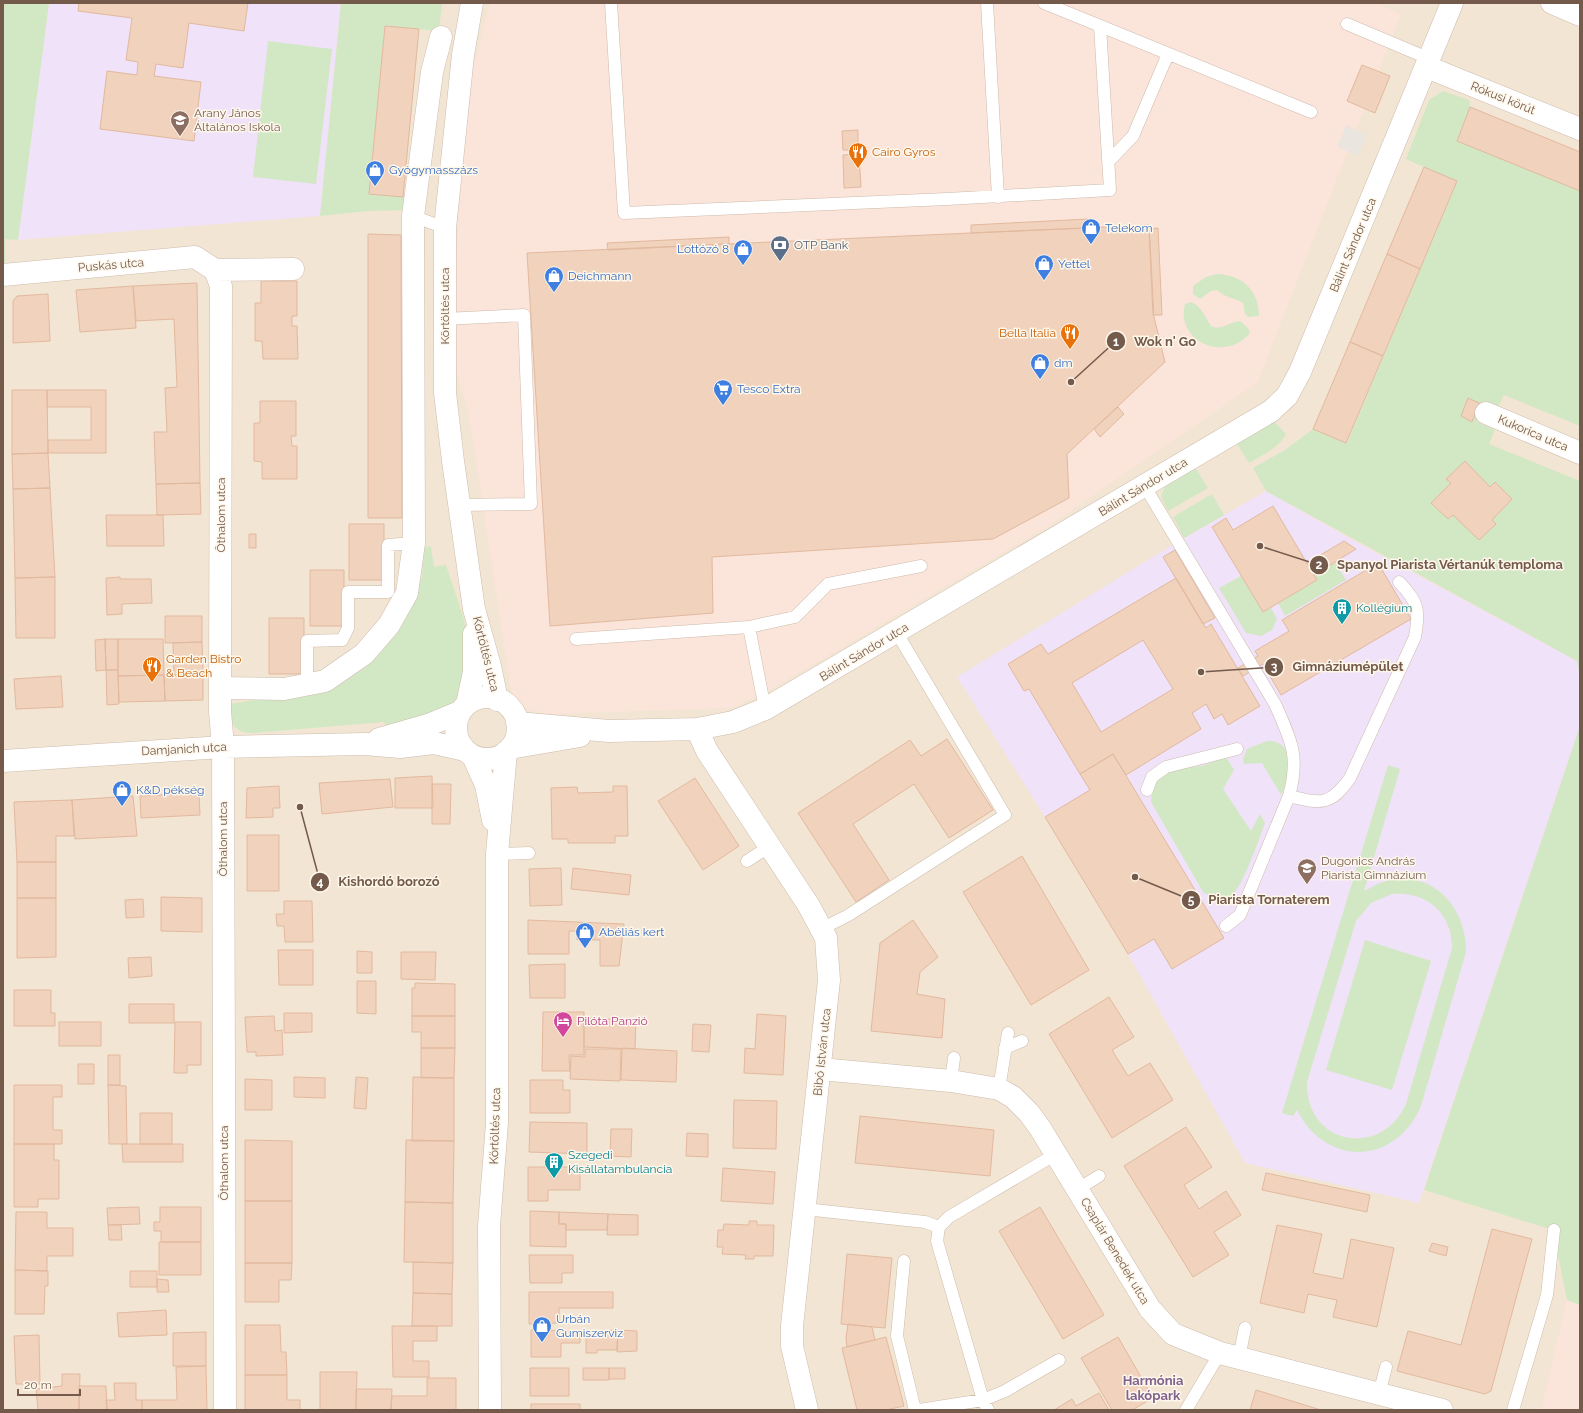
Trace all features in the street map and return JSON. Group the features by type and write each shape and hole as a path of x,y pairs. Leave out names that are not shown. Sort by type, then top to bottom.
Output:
{"street":[{"name":"Körtöltés utca","path":"472,3 464,55 445,228 445,393 474,609 490,666 497,700"},
{"name":"Bálint Sándor utca","path":"517,723 609,731 697,729 733,722 765,709 897,633 1271,411 1287,396 1300,372 1452,3"},
{"path":"1552,3 1580,15"},
{"path":"220,688 284,689 325,681 364,654 389,625 394,599 407,593 414,543 413,216 432,72 441,36"},
{"name":"Rókusi körút","path":"1428,63 1580,129"},
{"name":"Puskás utca","path":"3,275 195,257 215,270"},
{"path":"215,270 293,269"},
{"name":"Öthalom utca","path":"215,270 221,286 220,712 223,747 225,1410"},
{"name":"Kukorica utca","path":"1486,413 1580,453"},
{"name":"Körtöltés utca","path":"464,708 474,672 474,609"},
{"path":"487,698 497,700 510,709 517,723 516,736 508,750 493,759 479,758 469,753 459,742 456,732 456,722 464,708 476,699 487,698"},
{"name":"Damjanich utca","path":"364,744 431,724 464,708"},
{"name":"Bibó István utca","path":"697,729 707,751 809,906 826,938 829,980 792,1326 792,1346 806,1410"},
{"name":"Bálint Sándor utca","path":"508,750 609,731"},
{"name":"Damjanich utca","path":"3,761 223,747 364,744 400,747 434,743 469,753"},
{"name":"Körtöltés utca","path":"490,1410 489,1226 497,1123 497,848 508,750"},
{"name":"Körtöltés utca","path":"469,753 486,785 497,848"},
{"name":"Csaplár Benedek utca","path":"820,1069 951,1081 999,1089 1013,1097 1029,1113 1078,1189 1150,1309 1173,1334 1230,1355 1442,1410"}],"lane":[{"path":"611,3 624,213 998,197 1110,190 1100,26"},
{"path":"987,3 998,197"},
{"path":"1044,3 1311,112"},
{"path":"1347,24 1428,63"},
{"path":"1109,161 1133,136 1168,54"},
{"path":"413,216 445,228"},
{"path":"444,319 524,316 531,504 459,505"},
{"path":"1144,486 1244,649 1278,710 1286,729 1294,756 1294,776 1289,796 1240,915 1226,926"},
{"path":"576,639 749,627 795,617 828,584 921,566"},
{"path":"1289,796 1314,803 1330,799 1342,790 1350,778 1415,637 1419,617 1417,604 1398,582"},
{"path":"342,640 348,628 348,592 394,599"},
{"path":"749,627 765,709"},
{"path":"821,929 846,916 1006,815 897,633"},
{"path":"342,640 356,660"},
{"path":"308,685 307,641 342,640"},
{"path":"1147,790 1152,777 1166,767 1236,749"},
{"path":"747,861 770,846"},
{"path":"497,848 529,853"},
{"path":"999,1089 1008,1033"},
{"path":"1006,1048 1022,1041"},
{"path":"951,1081 954,1058"},
{"path":"986,1405 937,1241 939,1227 949,1217 1056,1154"},
{"path":"1078,1189 1099,1176"},
{"path":"805,1209 925,1222 939,1227"},
{"path":"1513,1410 1546,1295 1554,1230"},
{"path":"904,1261 896,1336 916,1410"},
{"path":"1186,1410 1230,1355 1245,1328"},
{"path":"919,1410 986,1405 1005,1391 1059,1360"},
{"path":"1379,1394 1386,1367"}],"shaded area":[{"path":"3,3 1580,3 1580,1410 3,1410"},
{"name":"Arany János Általános Iskola","path":"49,3 341,3 320,216 18,240"},
{"path":"490,3 1375,3 1401,14 1258,382 1050,525 775,687 732,708 550,714 530,711 518,702 511,691 469,414 457,375 455,291 460,187 471,77"},
{"path":"1346,125 1367,135 1358,156 1337,147"},
{"name":"Dugonics András Piarista Gimnázium","path":"1266,491 1360,544 1577,661 1580,675 1580,726 1419,1203 1245,1163 1128,954 1045,817 957,677 1184,538"},
{"path":"1567,1300 1580,1305 1580,1410 1541,1410"}],"green space":[{"path":"3,3 49,3 18,240 5,239 5,263 3,263"},
{"path":"341,3 442,3 439,31 385,26 369,194 406,197 406,210 368,211 320,216"},
{"path":"268,41 332,49 316,184 253,177"},
{"path":"1443,91 1469,100 1470,107 1457,141 1580,191 1580,426 1504,395 1497,409 1485,404 1477,422 1495,430 1489,444 1580,481 1580,675 1577,661 1266,491 1253,468 1285,450 1313,429 1347,443 1457,182 1406,159 1429,100"},
{"path":"1217,274 1234,277 1247,286 1256,299 1259,316 1248,317 1245,314 1243,303 1224,295 1217,290 1211,291 1200,299 1193,294 1193,286 1206,277"},
{"path":"1191,302 1201,309 1211,326 1222,327 1240,321 1248,328 1250,333 1239,342 1227,347 1215,347 1204,344 1194,337 1187,328 1184,317 1185,304"},
{"path":"1274,421 1286,434 1275,447 1249,463 1237,444"},
{"path":"1195,467 1208,488 1168,511 1161,497 1166,486 1174,479"},
{"path":"1212,494 1224,515 1184,538 1173,517"},
{"path":"431,546 434,567 446,565 464,619 469,657 462,691 449,709 387,728 384,722 253,733 240,731 237,729 227,716 231,704 338,685 369,665 392,639 411,610 422,577 424,547"},
{"path":"1335,562 1346,580 1285,616 1278,603 1317,580 1314,575"},
{"path":"1241,576 1263,612 1271,608 1277,619 1272,630 1261,636 1246,633 1219,588"},
{"path":"1580,726 1580,1305 1567,1300 1553,1230 1424,1190"},
{"path":"1267,741 1277,742 1287,753 1289,761 1287,779 1281,795 1262,763 1244,764 1243,759 1247,749"},
{"path":"1226,757 1234,770 1223,789 1251,831 1260,814 1265,823 1241,883 1232,895 1221,898 1210,896 1203,892 1151,802 1152,791 1155,783 1165,774 1180,769 1206,765"},
{"path":"1388,765 1400,769 1364,891 1386,881 1403,879 1418,881 1432,887 1444,896 1454,907 1461,921 1465,936 1466,952 1421,1106 1410,1125 1395,1140 1378,1148 1360,1152 1342,1150 1325,1142 1310,1129 1297,1110 1293,1116 1282,1113","holes":["1392,894 1416,896 1426,901 1435,907 1442,915 1448,924 1452,948 1406,1104 1394,1122 1379,1133 1363,1138 1346,1137 1331,1131 1318,1119 1310,1103 1307,1082 1356,921 1371,903"]},
{"path":"1365,940 1431,961 1392,1090 1326,1070"}],"building":[{"path":"79,3 248,3 244,31 189,23 183,68 156,64 154,76 201,82 194,141 100,129 107,71 137,75 138,62 126,60 132,18 78,11"},
{"path":"385,26 419,29 403,197 369,194"},
{"path":"1362,65 1390,76 1375,113 1347,101"},
{"path":"1470,107 1580,152 1580,191 1457,141"},
{"path":"858,130 858,150 843,150 842,131"},
{"path":"859,154 861,187 844,188 843,155"},
{"path":"1424,167 1457,181 1420,269 1387,254"},
{"path":"1088,219 1089,228 971,233 971,225"},
{"path":"1149,225 1154,317 1165,362 1067,454 1069,498 993,539 712,557 713,613 550,626 527,253"},
{"path":"1158,228 1162,315 1153,315 1149,229"},
{"path":"368,234 401,235 402,518 368,518"},
{"path":"729,237 729,244 608,250 607,243"},
{"path":"1387,254 1420,269 1383,356 1350,342"},
{"path":"261,281 297,281 297,316 292,316 292,326 297,326 298,359 263,359 262,341 255,341 255,303 261,303"},
{"path":"197,283 200,483 156,484 154,432 167,432 165,388 177,387 174,319 136,321 133,286"},
{"path":"133,286 136,328 80,332 76,290"},
{"path":"48,294 50,341 13,343 13,301 17,296"},
{"path":"1350,342 1383,356 1346,443 1313,429"},
{"path":"12,390 47,390 48,453 12,454"},
{"path":"47,390 106,390 106,453 48,453 48,440 91,440 91,407 47,407"},
{"path":"1468,398 1479,403 1472,422 1461,416"},
{"path":"260,401 296,401 296,436 291,436 292,446 297,446 297,479 262,479 262,462 254,461 254,423 260,423"},
{"path":"1118,407 1124,414 1100,437 1094,429"},
{"path":"48,453 50,488 13,489 12,454"},
{"path":"1465,461 1490,487 1495,482 1512,499 1492,520 1496,524 1479,540 1453,515 1448,519 1431,503 1451,483 1446,479"},
{"path":"200,483 201,514 157,515 156,484"},
{"path":"50,488 55,577 15,578 13,489"},
{"path":"1273,506 1317,580 1263,612 1212,527 1226,518 1233,530"},
{"path":"106,515 163,515 164,546 107,546"},
{"path":"349,524 384,524 384,580 349,580"},
{"path":"249,534 256,534 256,548 249,548"},
{"path":"1344,541 1356,549 1314,575 1307,563"},
{"path":"1175,550 1215,618 1203,624 1163,557"},
{"name":"Kollégium","path":"1378,563 1411,619 1281,695 1263,664 1243,676 1238,668 1258,656 1255,651 1289,631 1282,620"},
{"path":"310,570 344,570 344,626 310,626"},
{"path":"55,577 55,638 16,638 15,578"},
{"path":"120,577 120,579 151,579 152,603 122,604 122,614 107,615 106,578"},
{"path":"1176,578 1206,628 1211,624 1260,706 1228,725 1222,714 1214,719 1206,704 1192,713 1201,729 1126,775 1113,754 1080,774 1029,689 1024,691 1008,664 1041,644 1048,654","holes":["1143,640 1173,689 1101,732 1072,683"]},
{"path":"165,616 202,616 202,642 165,643"},
{"path":"269,618 304,618 304,674 269,674"},
{"path":"105,639 106,670 96,671 95,640"},
{"path":"105,639 118,639 118,670 106,670"},
{"path":"118,639 163,639 164,675 118,676"},
{"path":"202,642 203,674 174,675 173,643"},
{"path":"106,670 118,670 119,704 107,705"},
{"path":"203,674 203,700 165,701 164,675"},
{"path":"164,675 165,701 119,702 118,676"},
{"path":"61,676 63,707 16,709 14,679"},
{"path":"947,739 993,810 949,838 914,784 853,824 889,880 856,902 798,813 910,740 921,756"},
{"path":"1113,754 1224,938 1172,969 1154,939 1128,954 1045,817 1090,790 1080,774"},
{"path":"432,776 433,808 395,808 395,778"},
{"path":"695,778 739,846 703,870 658,801"},
{"path":"390,779 393,807 322,814 319,783"},
{"path":"432,784 451,784 450,824 432,824"},
{"path":"279,786 280,808 273,808 273,817 246,818 247,788"},
{"path":"613,786 627,786 628,836 615,836 615,843 568,843 568,839 552,839 551,788 577,787 578,793 613,792"},
{"path":"199,793 200,815 141,818 140,796"},
{"path":"133,796 137,836 75,839 72,800"},
{"path":"72,800 74,836 56,836 56,862 17,862 14,802"},
{"path":"247,835 279,835 279,891 247,891"},
{"path":"1022,856 1089,970 1031,1005 963,892"},
{"path":"17,862 56,862 56,898 17,898"},
{"path":"561,868 562,905 530,906 529,869"},
{"path":"573,868 631,875 629,895 571,889"},
{"path":"161,897 202,898 202,932 161,931"},
{"path":"17,898 56,898 56,957 17,958"},
{"path":"143,899 144,917 126,918 125,900"},
{"path":"284,901 312,901 313,942 285,942 284,926 277,926 276,914 284,914"},
{"path":"528,920 624,924 619,966 600,966 600,940 577,940 577,931 569,931 569,954 528,954"},
{"path":"913,920 938,957 920,972 917,994 945,999 942,1038 871,1031 880,943"},
{"path":"278,950 313,950 313,985 279,985"},
{"path":"357,951 372,952 372,973 357,973"},
{"path":"401,952 436,952 435,980 401,979"},
{"path":"151,957 152,976 129,978 128,958"},
{"path":"565,964 565,998 530,998 529,965"},
{"path":"357,981 376,981 376,1014 357,1013"},
{"path":"415,983 455,984 455,1016 412,1016 412,988 415,988"},
{"path":"14,990 51,990 51,1013 55,1013 55,1026 14,1026"},
{"path":"1109,997 1134,1037 1112,1050 1128,1076 1150,1063 1173,1100 1112,1138 1049,1034"},
{"path":"129,1004 174,1004 174,1023 129,1023"},
{"name":"Pilóta Panzió","path":"543,1012 584,1012 584,1055 569,1055 570,1071 542,1071"},
{"path":"284,1013 312,1013 312,1032 284,1033"},
{"path":"757,1014 786,1016 783,1075 744,1073 745,1048 755,1049"},
{"path":"274,1016 275,1031 282,1030 283,1055 256,1056 256,1052 247,1052 245,1017"},
{"path":"412,1016 455,1016 455,1048 421,1048 421,1032 412,1032"},
{"path":"584,1018 636,1020 635,1049 584,1047"},
{"path":"59,1022 101,1022 101,1046 59,1046"},
{"path":"175,1022 201,1022 201,1065 187,1065 187,1073 174,1073"},
{"path":"693,1024 711,1025 709,1052 692,1051"},
{"path":"421,1048 455,1048 454,1078 421,1078"},
{"path":"622,1048 677,1051 676,1082 621,1080"},
{"path":"585,1049 621,1049 620,1081 570,1079 571,1056 585,1057"},
{"path":"108,1055 120,1055 120,1085 108,1085"},
{"path":"78,1064 94,1064 94,1084 78,1084"},
{"path":"294,1077 325,1078 325,1098 294,1097"},
{"path":"356,1077 368,1078 366,1109 354,1108"},
{"path":"413,1077 454,1078 454,1141 412,1141"},
{"path":"245,1079 272,1080 272,1110 245,1110"},
{"path":"530,1080 563,1080 563,1090 570,1090 570,1113 530,1113"},
{"path":"14,1085 62,1085 62,1097 53,1097 53,1130 62,1130 62,1144 14,1144"},
{"path":"108,1085 126,1086 127,1144 109,1144"},
{"path":"734,1100 777,1101 776,1149 733,1148"},
{"path":"140,1113 172,1113 172,1144 140,1144"},
{"path":"860,1116 994,1130 990,1176 855,1163"},
{"path":"530,1122 587,1123 587,1154 529,1152"},
{"path":"1186,1127 1212,1167 1184,1185 1199,1209 1226,1191 1241,1215 1214,1232 1229,1255 1193,1277 1124,1166"},
{"path":"611,1129 632,1129 631,1157 610,1156"},
{"path":"687,1133 708,1134 708,1157 686,1156"},
{"path":"245,1140 292,1141 292,1201 245,1201"},
{"path":"406,1140 454,1141 453,1203 405,1202"},
{"path":"14,1144 54,1144 54,1160 59,1160 59,1199 38,1199 38,1207 14,1207"},
{"path":"122,1144 183,1144 183,1162 123,1162"},
{"name":"Szegedi Kisállatambulancia","path":"528,1167 580,1167 580,1190 548,1190 548,1201 528,1201"},
{"path":"723,1168 775,1172 773,1204 721,1201"},
{"path":"1266,1173 1370,1195 1367,1212 1262,1190"},
{"path":"245,1201 292,1201 292,1263 245,1263"},
{"path":"405,1202 453,1203 453,1263 404,1262"},
{"path":"139,1207 140,1224 108,1225 107,1208"},
{"path":"160,1207 201,1207 201,1242 161,1242 161,1231 154,1231 154,1222 160,1222"},
{"path":"1040,1207 1104,1315 1063,1339 999,1231"},
{"path":"530,1211 559,1212 559,1224 566,1224 566,1247 530,1246"},
{"path":"16,1212 47,1212 47,1228 73,1228 73,1256 47,1256 47,1271 15,1270"},
{"path":"559,1212 608,1214 607,1230 566,1230 566,1224 559,1224"},
{"path":"608,1214 638,1215 638,1235 607,1235"},
{"path":"749,1221 757,1221 757,1225 774,1225 773,1256 754,1256 754,1259 745,1259 746,1255 722,1254 723,1247 717,1247 718,1230 723,1230 724,1224 749,1225"},
{"path":"108,1225 121,1225 122,1240 109,1240"},
{"path":"1277,1225 1322,1234 1313,1273 1343,1279 1351,1239 1394,1248 1377,1327 1333,1317 1337,1300 1308,1294 1304,1313 1260,1303"},
{"path":"1492,1229 1532,1239 1491,1391 1485,1394 1397,1371 1408,1331 1461,1345"},
{"path":"159,1242 201,1242 201,1275 159,1275"},
{"path":"1432,1243 1448,1247 1446,1256 1429,1251"},
{"path":"847,1254 892,1258 885,1328 841,1324"},
{"path":"529,1255 573,1255 573,1273 562,1273 562,1283 530,1283"},
{"path":"413,1262 453,1263 452,1294 413,1293"},
{"path":"245,1263 292,1263 291,1280 279,1280 279,1302 245,1302"},
{"path":"15,1270 48,1271 48,1286 45,1286 44,1314 15,1314"},
{"path":"130,1271 157,1271 157,1287 130,1287"},
{"path":"157,1279 168,1280 169,1292 157,1292"},
{"path":"529,1292 613,1292 613,1308 559,1308 559,1323 529,1324"},
{"path":"413,1293 452,1294 452,1326 412,1326"},
{"path":"166,1310 167,1335 119,1337 117,1313"},
{"path":"848,1324 872,1327 875,1340 847,1347 846,1338"},
{"path":"245,1325 280,1325 281,1352 286,1352 287,1375 245,1375"},
{"path":"392,1326 437,1326 437,1341 413,1341 413,1361 429,1361 429,1377 393,1377"},
{"path":"531,1330 580,1331 580,1343 561,1343 561,1357 531,1357"},
{"path":"618,1330 617,1350 597,1350 597,1353 586,1353 586,1331"},
{"path":"618,1330 637,1331 637,1351 617,1352"},
{"path":"206,1332 206,1366 173,1366 173,1333"},
{"path":"39,1335 40,1384 16,1384 14,1336"},
{"path":"886,1337 904,1406 886,1410 857,1410 842,1348"},
{"path":"1118,1337 1153,1398 1132,1410 1112,1410 1081,1358"},
{"path":"206,1366 207,1410 142,1410 142,1400 177,1400 176,1367"},
{"path":"530,1368 569,1368 569,1396 530,1396"},
{"path":"583,1368 609,1368 609,1380 583,1380"},
{"path":"609,1368 625,1368 625,1379 609,1379"},
{"path":"320,1372 357,1372 356,1410 320,1410"},
{"path":"62,1374 80,1374 79,1410 38,1410 36,1389 62,1386"},
{"path":"245,1375 287,1375 287,1400 300,1400 300,1410 245,1410"},
{"path":"427,1378 456,1378 456,1410 391,1410 392,1396 427,1396"},
{"path":"114,1383 136,1383 136,1400 142,1400 142,1410 107,1410 106,1400 115,1400"},
{"path":"79,1386 106,1386 107,1410 79,1410"},
{"path":"356,1389 392,1389 391,1410 356,1410"},
{"path":"1256,1390 1321,1410 1250,1410"},
{"path":"1099,1393 1109,1410 1054,1410 1072,1399 1076,1406"},
{"path":"531,1404 580,1404 580,1410 531,1410"}],"place":[{"name":"Arany János Általános Iskola","path":"180,137"},
{"name":"Cairo Gyros","path":"858,169"},
{"name":"Gyógymasszázs","path":"375,187"},
{"name":"Telekom","path":"1091,245"},
{"name":"OTP Bank","path":"780,262"},
{"name":"Lottózó 8","path":"743,266"},
{"name":"Yettel","path":"1044,281"},
{"name":"Deichmann","path":"554,293"},
{"name":"Bella Italia","path":"1070,350"},
{"name":"dm","path":"1040,380"},
{"name":"Wok n' Go","path":"1071,382"},
{"name":"Tesco Extra","path":"723,406"},
{"name":"Spanyol Piarista Vértanúk temploma","path":"1260,546"},
{"name":"Kollégium","path":"1342,625"},
{"name":"Gimnáziumépület","path":"1201,672"},
{"name":"Garden Bistro & Beach","path":"152,683"},
{"name":"K&D pékség","path":"122,807"},
{"name":"Kishordó borozó","path":"300,807"},
{"name":"Piarista Tornaterem","path":"1135,877"},
{"name":"Dugonics András Piarista Gimnázium","path":"1307,885"},
{"name":"Abéliás kert","path":"585,949"},
{"name":"Pilóta Panzió","path":"563,1038"},
{"name":"Szegedi Kisállatambulancia","path":"554,1179"},
{"name":"Urbán Gumiszerviz","path":"542,1343"}],"district":[{"name":"Harmónia lakópark","path":"1153,1388"}]}
